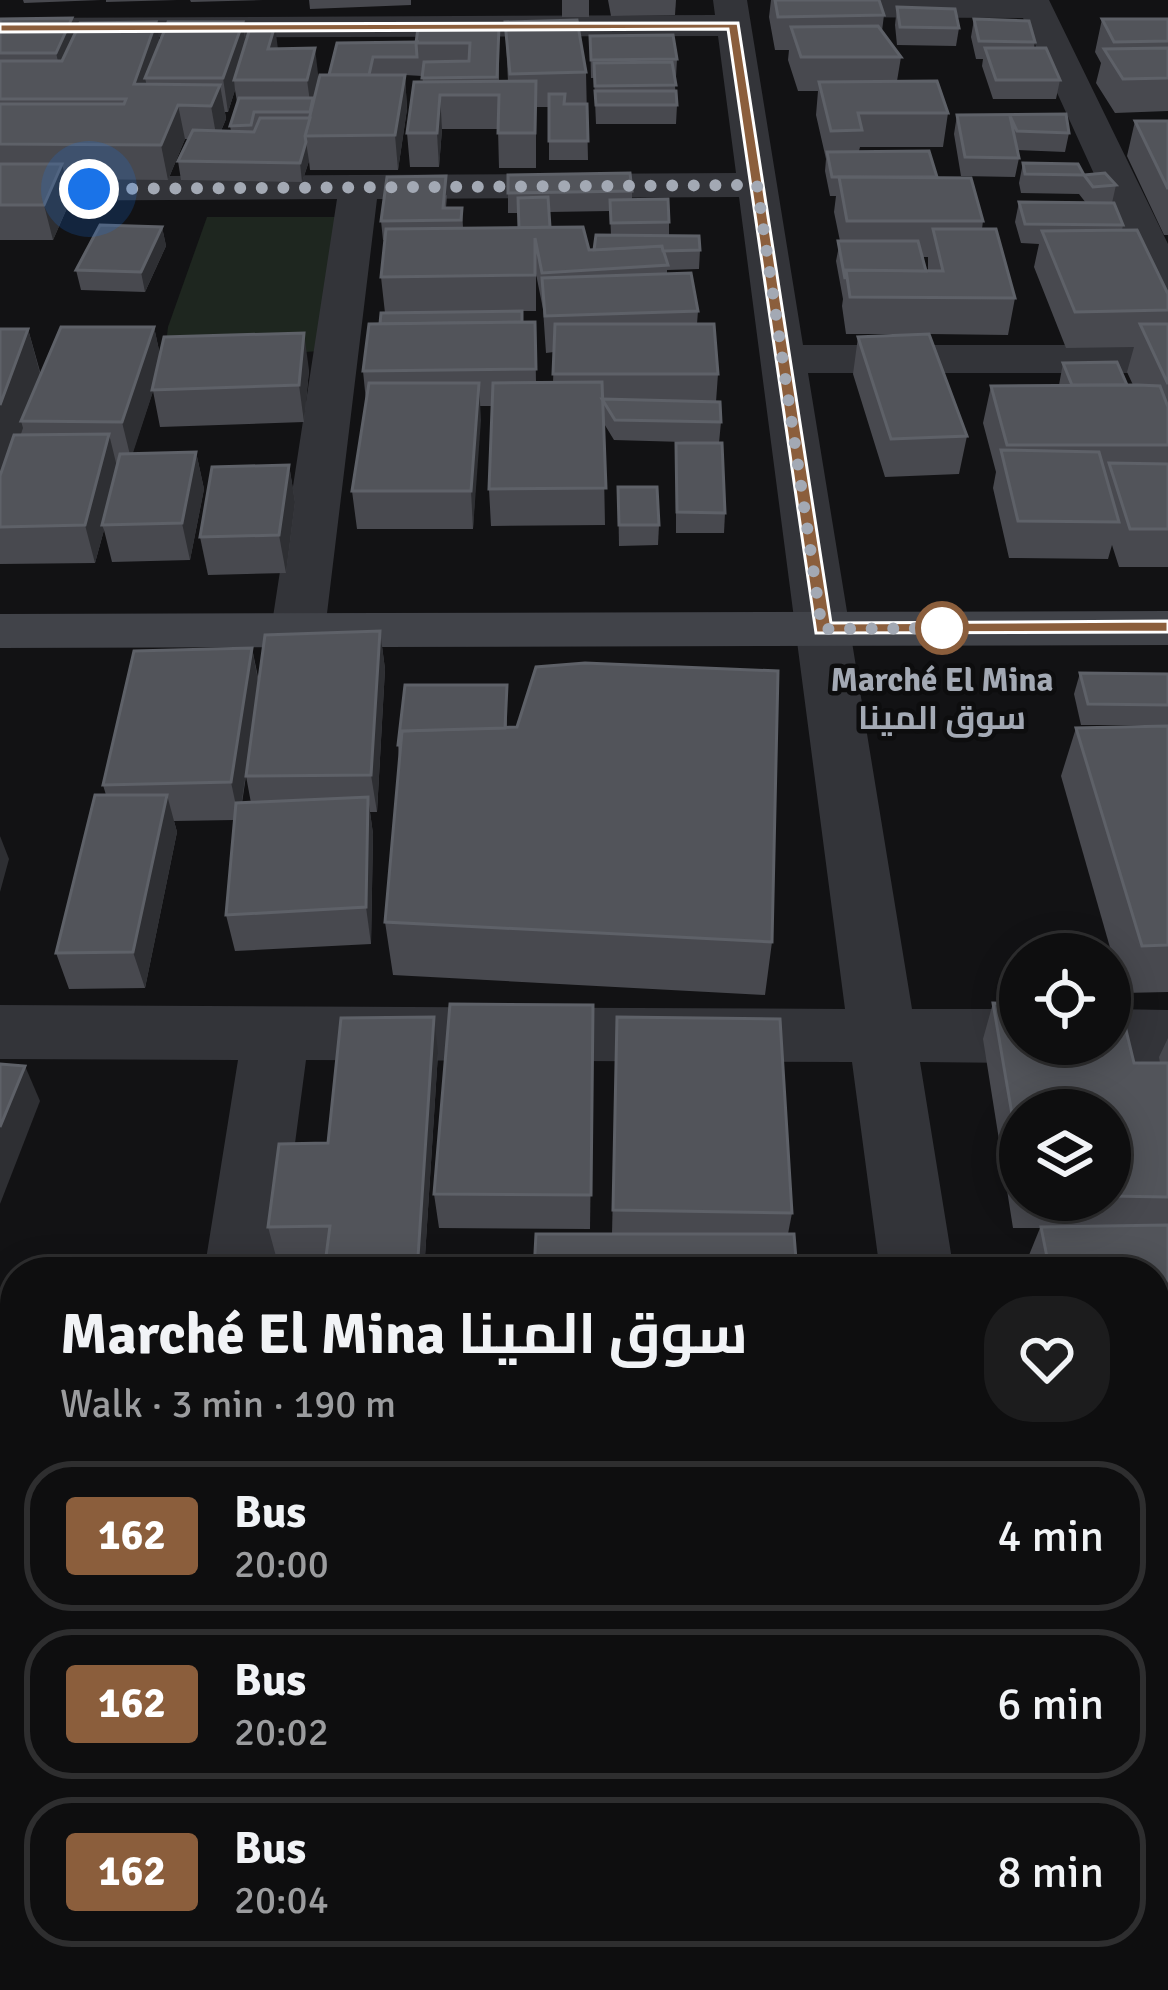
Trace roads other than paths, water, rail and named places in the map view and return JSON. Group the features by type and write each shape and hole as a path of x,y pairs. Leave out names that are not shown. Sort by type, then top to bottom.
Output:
{"street":[{"path":"8,0 0,24 1034,4 1168,288"},
{"path":"732,11 914,1257"},
{"path":"0,189 757,185"},
{"path":"298,630 358,190"},
{"path":"783,359 1168,359"},
{"path":"0,631 1168,628"},
{"path":"243,1257 277,1030"},
{"path":"0,1032 999,1036"},
{"path":"1131,1036 1168,1037"}],"place":[{"name":"Marché El Mina سوق المينا","path":"942,628"}]}
